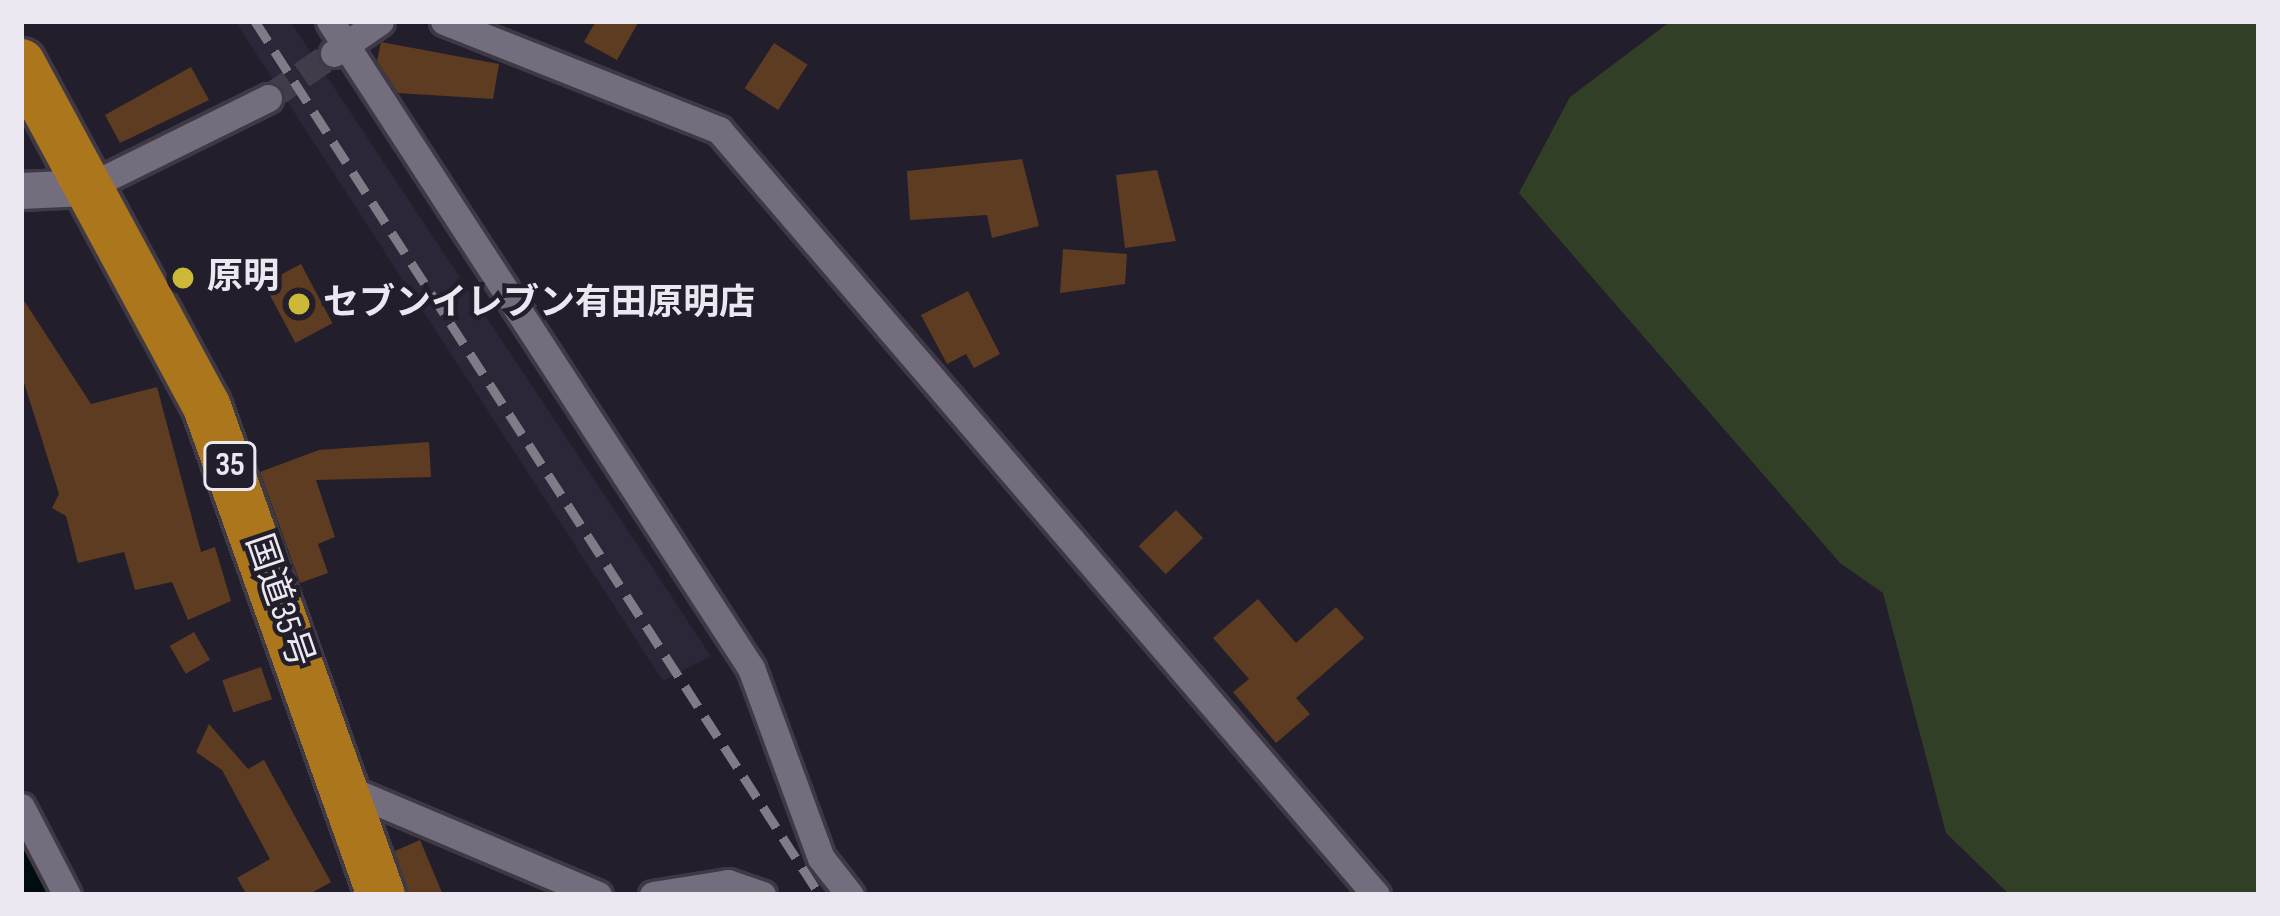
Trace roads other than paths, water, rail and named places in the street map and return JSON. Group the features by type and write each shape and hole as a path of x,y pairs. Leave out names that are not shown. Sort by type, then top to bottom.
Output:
{"highway":[{"name":"国道35号","path":"21,63 207,407 381,895"}],"street":[{"path":"380,21 336,40 751,668 821,858 850,895"},
{"path":"444,21 719,130 1376,895"},
{"path":"21,191 86,188 268,98"},
{"path":"340,786 598,895"},
{"path":"21,807 67,895"},
{"path":"652,895 728,883 761,895"}],"waterway":[{"path":"21,863 32,895"}],"tunnel":[{"path":"268,98 332,54"}],"railway":[{"path":"255,21 820,895"}],"place":[{"name":"原明","path":"183,278"},
{"name":"セブンイレブン有田原明店","path":"299,304"}]}
